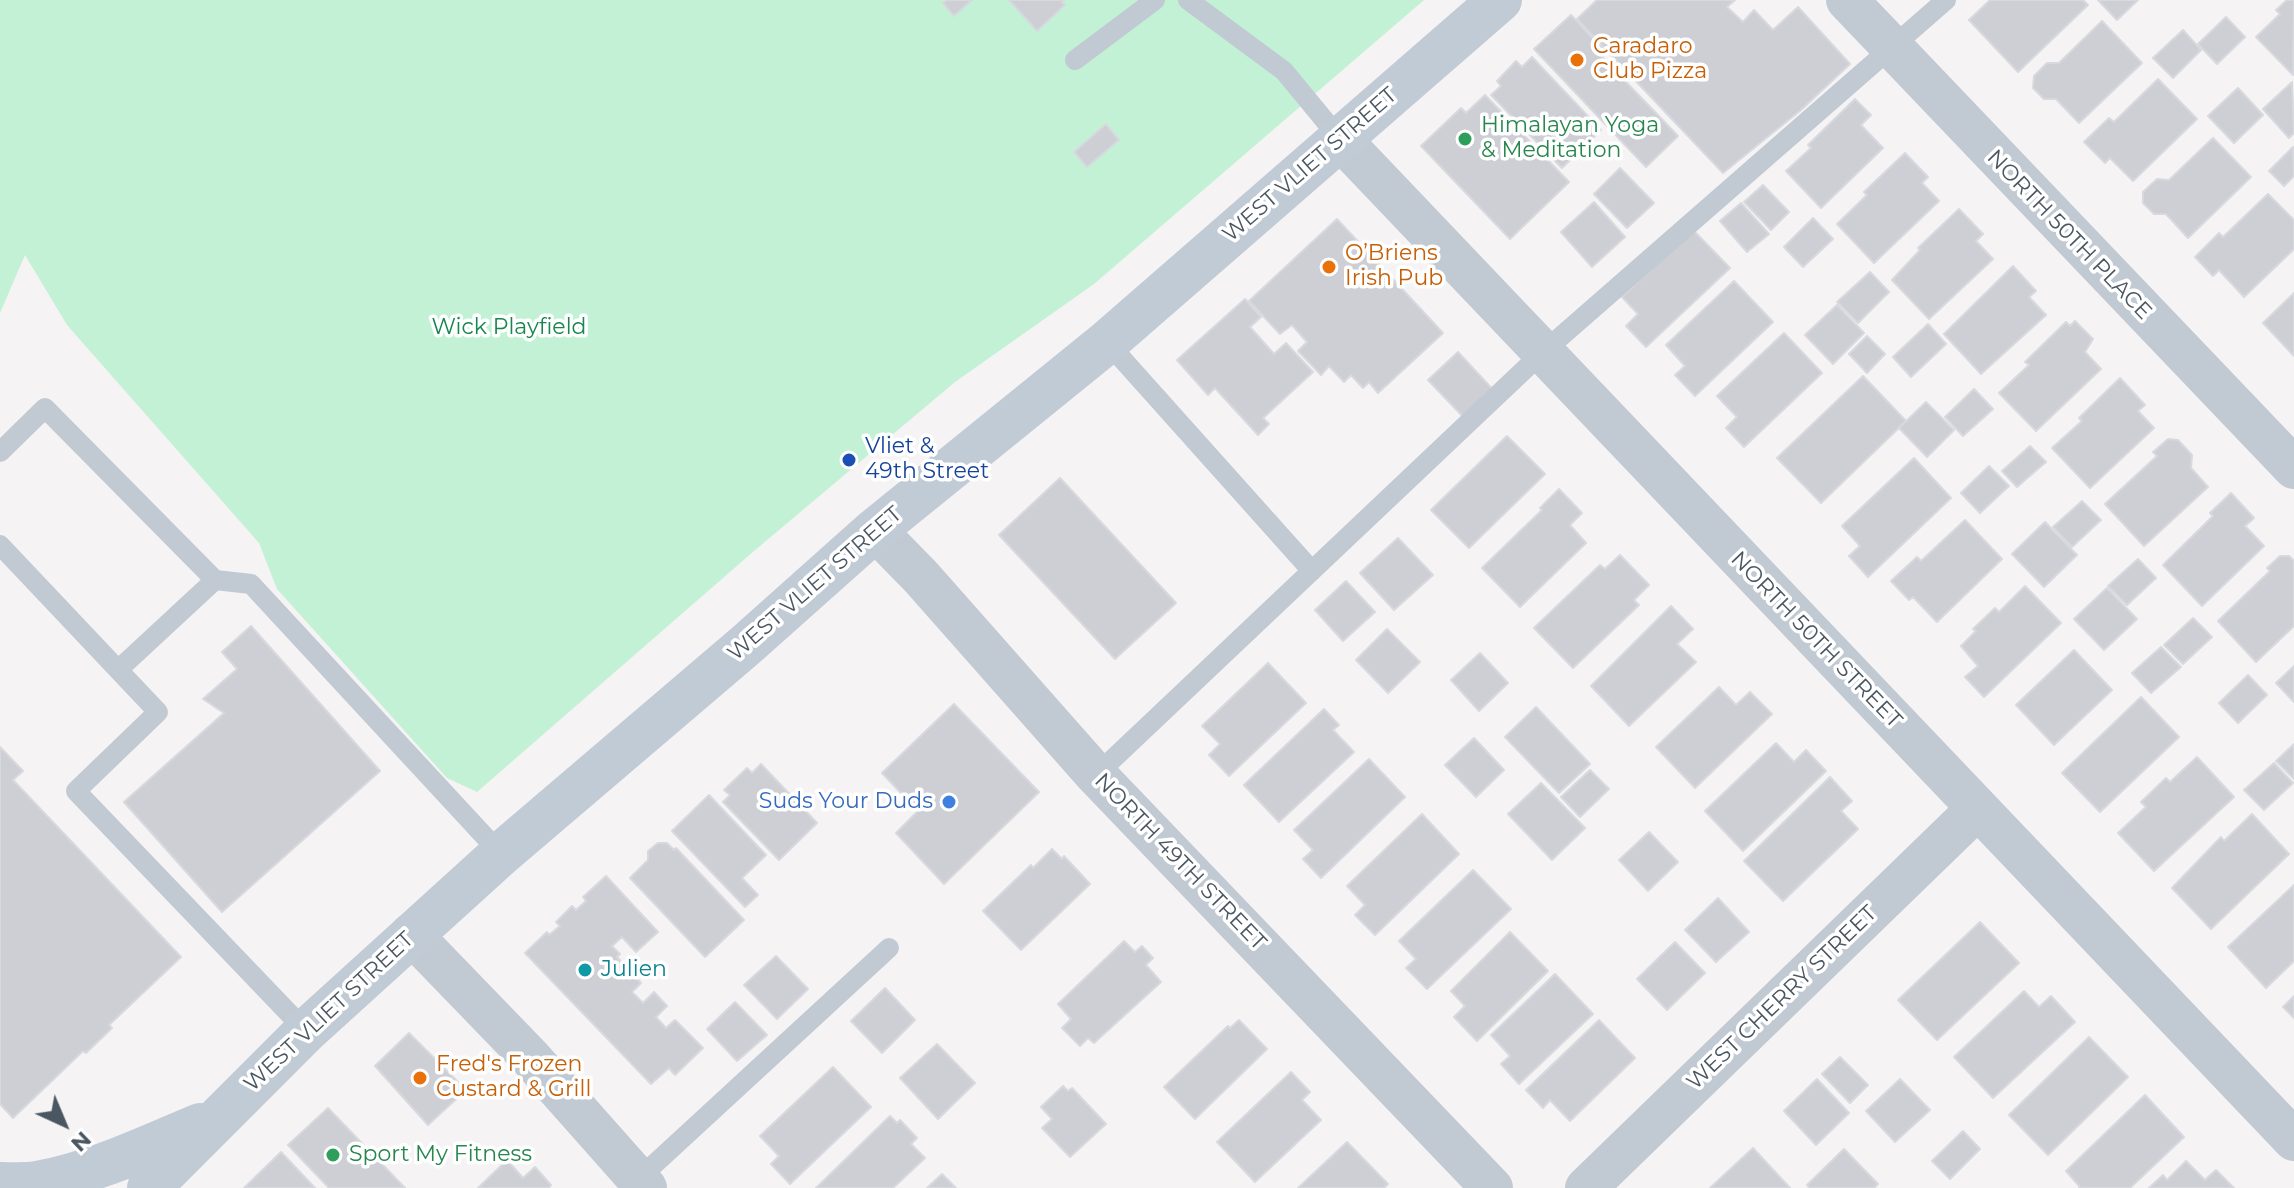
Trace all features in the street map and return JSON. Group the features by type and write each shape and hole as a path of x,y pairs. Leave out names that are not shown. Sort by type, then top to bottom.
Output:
{"street":[{"name":"WEST VLIET STREET","path":"149,1188 306,1031 501,854 746,645 875,530 1107,342 1500,0"},
{"name":"NORTH 50TH PLACE","path":"1847,0 2294,468"},
{"name":"NORTH 50TH STREET","path":"1340,139 2294,1140"},
{"name":"NORTH 49TH STREET","path":"875,530 921,577 1096,775 1492,1188"},
{"name":"WEST CHERRY STREET","path":"1586,1188 1977,809"},
{"path":"411,934 529,1056 637,1185"},
{"path":"0,1184 35,1183 117,1160 217,1118"}],"lane":[{"path":"1075,60 1155,0"},
{"path":"1188,0 1284,71 1340,139"},
{"path":"1096,775 1542,353 1946,0"},
{"path":"1107,342 1312,571"},
{"path":"0,452 45,408 215,580 251,584 501,854"},
{"path":"0,545 158,712 76,791 306,1031"},
{"path":"119,669 215,580"},
{"path":"637,1185 889,948"}],"green space":[{"name":"Wick Playfield","path":"0,0 1424,0 1094,284 955,382 754,551 477,792 447,778 277,589 259,543 67,325 25,255 0,313"}],"building":[{"path":"947,0 972,0 954,16 943,3"},
{"path":"1009,0 1064,0 1065,5 1037,31"},
{"path":"1597,0 1735,0 1727,7 1743,22 1754,10 1773,30 1798,7 1850,64 1801,110 1723,173 1577,19"},
{"path":"1990,0 2083,0 2088,5 2018,72 1969,20"},
{"path":"2098,0 2138,0 2117,20"},
{"path":"2287,0 2294,0 2293,75 2256,37 2280,14 2276,10"},
{"path":"1571,15 1607,53 1602,57 1678,136 1646,167 1534,49"},
{"path":"2226,17 2245,37 2217,64 2198,44"},
{"path":"2102,21 2142,63 2079,123 2056,99 2044,99 2033,88 2034,76 2047,63 2059,63"},
{"path":"2183,30 2201,50 2173,78 2153,58"},
{"path":"1532,57 1601,130 1562,168 1491,95 1501,86 1497,81 1516,61 1522,67"},
{"path":"2158,79 2197,119 2133,181 2110,158 2105,163 2084,142 2109,118 2114,122"},
{"path":"2292,82 2294,133 2289,138 2263,109"},
{"path":"2238,88 2263,115 2234,143 2208,116"},
{"path":"1485,95 1569,182 1510,239 1421,146 1461,108 1466,113"},
{"path":"1855,99 1871,115 1861,125 1883,148 1821,208 1786,171"},
{"path":"1106,124 1119,140 1087,167 1074,152"},
{"path":"2213,138 2251,177 2188,238 2166,214 2154,214 2143,203 2143,192 2157,179 2169,180"},
{"path":"2293,147 2294,176 2284,186 2269,171"},
{"path":"1905,153 1928,177 1922,183 1939,201 1874,263 1837,224 1867,195 1864,192"},
{"path":"1620,168 1654,203 1627,228 1594,194"},
{"path":"1763,185 1789,212 1771,230 1744,202"},
{"path":"2268,194 2294,220 2294,249 2244,297 2219,270 2213,276 2195,257 2219,233 2223,237"},
{"path":"1594,202 1625,237 1592,267 1561,232"},
{"path":"1741,203 1769,234 1747,252 1720,221"},
{"path":"1959,209 1983,234 1976,241 1993,259 1929,319 1892,280 1920,250 1918,248"},
{"path":"1813,218 1833,239 1803,267 1784,247"},
{"path":"1337,219 1443,333 1378,393 1369,382 1363,388 1351,375 1344,382 1329,366 1321,375 1298,351 1307,342 1292,325 1280,334 1249,301"},
{"path":"1693,230 1730,268 1646,347 1626,326 1638,314 1622,297"},
{"path":"2013,266 2036,291 2029,297 2046,315 1981,374 1944,334"},
{"path":"1870,272 1889,292 1858,323 1837,302"},
{"path":"1734,281 1773,322 1695,396 1675,375 1685,366 1666,345"},
{"path":"2294,293 2294,356 2263,323"},
{"path":"1245,299 1261,317 1250,327 1274,354 1286,343 1313,372 1263,418 1269,424 1258,435 1215,388 1208,395 1177,360"},
{"path":"1837,305 1864,333 1833,364 1805,335"},
{"path":"2075,321 2093,339 2085,352 2101,369 2036,431 1999,393 2029,365 2025,362 2066,322 2070,326"},
{"path":"1928,324 1946,344 1911,377 1893,357"},
{"path":"1784,333 1822,373 1744,447 1726,428 1737,417 1717,396"},
{"path":"1867,336 1885,354 1867,373 1849,354"},
{"path":"1458,352 1497,394 1468,422 1428,380"},
{"path":"1863,376 1906,421 1821,503 1777,458"},
{"path":"2120,378 2145,405 2138,411 2154,428 2090,488 2052,448 2082,421 2079,418"},
{"path":"1974,389 1993,409 1963,436 1945,417"},
{"path":"1926,402 1954,430 1927,457 1899,428"},
{"path":"1507,436 1545,474 1469,548 1431,510"},
{"path":"2168,439 2178,440 2192,455 2191,468 2208,487 2144,546 2105,504 2157,456 2153,452"},
{"path":"2030,446 2046,462 2017,487 2002,471"},
{"path":"1914,458 1951,498 1868,577 1849,556 1860,546 1842,526"},
{"path":"1989,466 2009,486 1980,513 1961,493"},
{"path":"1060,478 1176,603 1115,659 999,535"},
{"path":"1559,489 1582,513 1570,525 1586,543 1520,607 1482,568 1542,510 1540,508"},
{"path":"2231,493 2254,518 2245,526 2264,546 2202,606 2163,565 2213,516 2210,513"},
{"path":"2082,501 2101,520 2072,547 2053,527"},
{"path":"1965,520 2002,559 1937,622 1913,597 1909,600 1891,581 1917,557 1921,561"},
{"path":"2045,522 2077,555 2044,587 2012,554"},
{"path":"1398,538 1433,575 1394,610 1360,573"},
{"path":"1620,555 1649,585 1634,600 1639,605 1573,668 1534,628 1600,565 1605,569"},
{"path":"2280,556 2289,556 2294,561 2294,626 2256,662 2218,621 2270,571 2267,568"},
{"path":"2138,559 2156,578 2127,605 2108,586"},
{"path":"1346,581 1375,612 1343,641 1315,610"},
{"path":"2025,586 2061,623 1984,697 1965,677 1978,666 1961,646 1995,608 1999,612"},
{"path":"2107,588 2137,619 2104,650 2074,619"},
{"path":"1671,606 1693,629 1677,644 1696,662 1629,726 1591,686"},
{"path":"2193,618 2212,637 2183,664 2164,645"},
{"path":"251,626 380,771 222,912 124,802 224,713 203,699 237,669 222,652"},
{"path":"1387,629 1420,662 1388,693 1356,660"},
{"path":"2161,647 2181,667 2151,693 2132,673"},
{"path":"2074,650 2112,690 2054,745 2016,705"},
{"path":"1480,653 1508,683 1479,711 1451,680"},
{"path":"1268,663 1306,703 1229,776 1209,755 1220,744 1202,726"},
{"path":"2294,666 2294,702 2276,683"},
{"path":"2248,675 2267,695 2238,723 2219,703"},
{"path":"1719,687 1736,705 1750,692 1772,714 1695,788 1656,747"},
{"path":"2141,697 2179,737 2100,812 2062,773"},
{"path":"954,704 1039,792 944,884 896,833 918,811 882,773"},
{"path":"1536,707 1590,764 1559,793 1505,737"},
{"path":"1324,709 1339,725 1333,730 1354,752 1279,822 1244,785"},
{"path":"1474,738 1504,770 1476,797 1445,765"},
{"path":"1776,743 1794,762 1806,750 1826,771 1743,851 1705,811"},
{"path":"2294,744 2294,779 2276,761"},
{"path":"0,747 23,771 13,780 181,957 109,1025 112,1028 86,1053 83,1051 13,1118 0,1104"},
{"path":"2197,757 2234,797 2154,871 2118,833 2146,807 2141,802 2166,778 2170,782"},
{"path":"1369,759 1405,797 1321,878 1303,859 1313,850 1294,830"},
{"path":"2274,763 2293,783 2264,810 2244,790"},
{"path":"761,764 817,823 779,860 723,802 730,795 724,790 747,768 752,773"},
{"path":"1590,770 1609,789 1580,817 1561,797"},
{"path":"1830,777 1852,801 1841,811 1858,829 1783,901 1744,861"},
{"path":"1541,783 1585,828 1552,860 1508,814"},
{"path":"709,795 766,855 742,878 758,895 745,907 672,831"},
{"path":"1422,814 1459,854 1375,935 1355,915 1365,905 1347,886"},
{"path":"2252,814 2289,854 2211,929 2172,888 2221,837 2224,841"},
{"path":"1649,832 1678,862 1648,891 1619,860"},
{"path":"658,843 667,843 674,850 676,848 744,920 705,957 630,878 648,860 648,851"},
{"path":"1052,849 1062,859 1064,856 1090,884 1021,950 983,911"},
{"path":"1473,870 1511,909 1427,989 1406,968 1416,959 1399,941"},
{"name":"Julien","path":"606,876 658,932 636,952 622,937 612,946 620,954 617,957 641,983 632,992 643,1003 654,992 667,1006 656,1017 666,1028 675,1020 703,1048 675,1075 669,1068 651,1084 525,953 547,932 549,935 560,926 556,922 572,906 576,910 586,901 583,897"},
{"path":"2294,885 2294,961 2266,988 2228,947"},
{"path":"1718,898 1749,932 1716,962 1685,930"},
{"path":"1980,922 2019,963 1937,1040 1898,1000"},
{"path":"1510,932 1548,971 1477,1041 1454,1017 1465,1006 1451,991"},
{"path":"1124,941 1135,952 1142,946 1153,958 1146,965 1161,982 1094,1043 1088,1038 1080,1046 1062,1028 1071,1019 1058,1004"},
{"path":"1675,942 1705,973 1667,1010 1637,979"},
{"path":"776,956 808,989 777,1019 744,985"},
{"path":"1555,974 1593,1014 1519,1084 1501,1064 1510,1056 1491,1035"},
{"path":"885,988 915,1020 882,1053 851,1021"},
{"path":"2024,991 2039,1007 2051,996 2075,1022 1993,1098 1954,1057"},
{"path":"2294,996 2294,1018 2283,1007"},
{"path":"735,1002 767,1035 737,1061 707,1029"},
{"path":"1239,1020 1267,1049 1195,1119 1164,1087 1228,1026 1230,1028"},
{"path":"1599,1020 1635,1058 1570,1121 1550,1100 1543,1108 1526,1090"},
{"name":"Fred's Frozen Custard & Grill","path":"409,1033 466,1090 428,1125 375,1066"},
{"path":"2089,1037 2128,1077 2048,1155 2009,1115"},
{"path":"937,1044 975,1083 938,1119 900,1078"},
{"path":"1840,1057 1868,1085 1850,1103 1822,1074"},
{"path":"833,1067 871,1107 790,1184 771,1164 779,1156 760,1136"},
{"path":"1291,1072 1310,1092 1302,1100 1321,1120 1255,1182 1217,1142"},
{"path":"1817,1079 1849,1113 1816,1145 1784,1111"},
{"path":"1900,1079 1930,1110 1895,1142 1866,1111"},
{"path":"1063,1086 1068,1091 1072,1088 1106,1124 1070,1157 1042,1128 1052,1119 1041,1107"},
{"path":"2145,1095 2184,1137 2130,1188 2079,1188 2066,1171"},
{"path":"328,1108 405,1188 329,1188 288,1145"},
{"path":"890,1116 897,1123 900,1120 917,1138 911,1144 925,1158 893,1188 816,1188"},
{"path":"1963,1131 1980,1149 1950,1179 1932,1161"},
{"path":"1347,1142 1388,1184 1384,1188 1298,1188"},
{"path":"1753,1148 1790,1188 1710,1188"},
{"path":"1844,1149 1878,1184 1874,1188 1810,1188 1807,1185"},
{"path":"281,1152 315,1188 244,1188"},
{"path":"507,1160 523,1178 535,1167 551,1185 549,1188 478,1188"},
{"path":"2186,1161 2205,1180 2216,1170 2234,1188 2149,1188 2163,1175 2167,1180"},
{"path":"942,1174 956,1188 927,1188"}],"place":[{"name":"Caradaro Club Pizza","path":"1577,60"},
{"name":"Himalayan Yoga & Meditation","path":"1465,139"},
{"name":"O’Briens Irish Pub","path":"1329,267"},
{"name":"Vliet & 49th Street","path":"849,460"},
{"name":"Suds Your Duds","path":"949,802"},
{"name":"Julien","path":"585,970"},
{"name":"Fred's Frozen Custard & Grill","path":"420,1078"},
{"name":"Sport My Fitness","path":"333,1155"}]}
